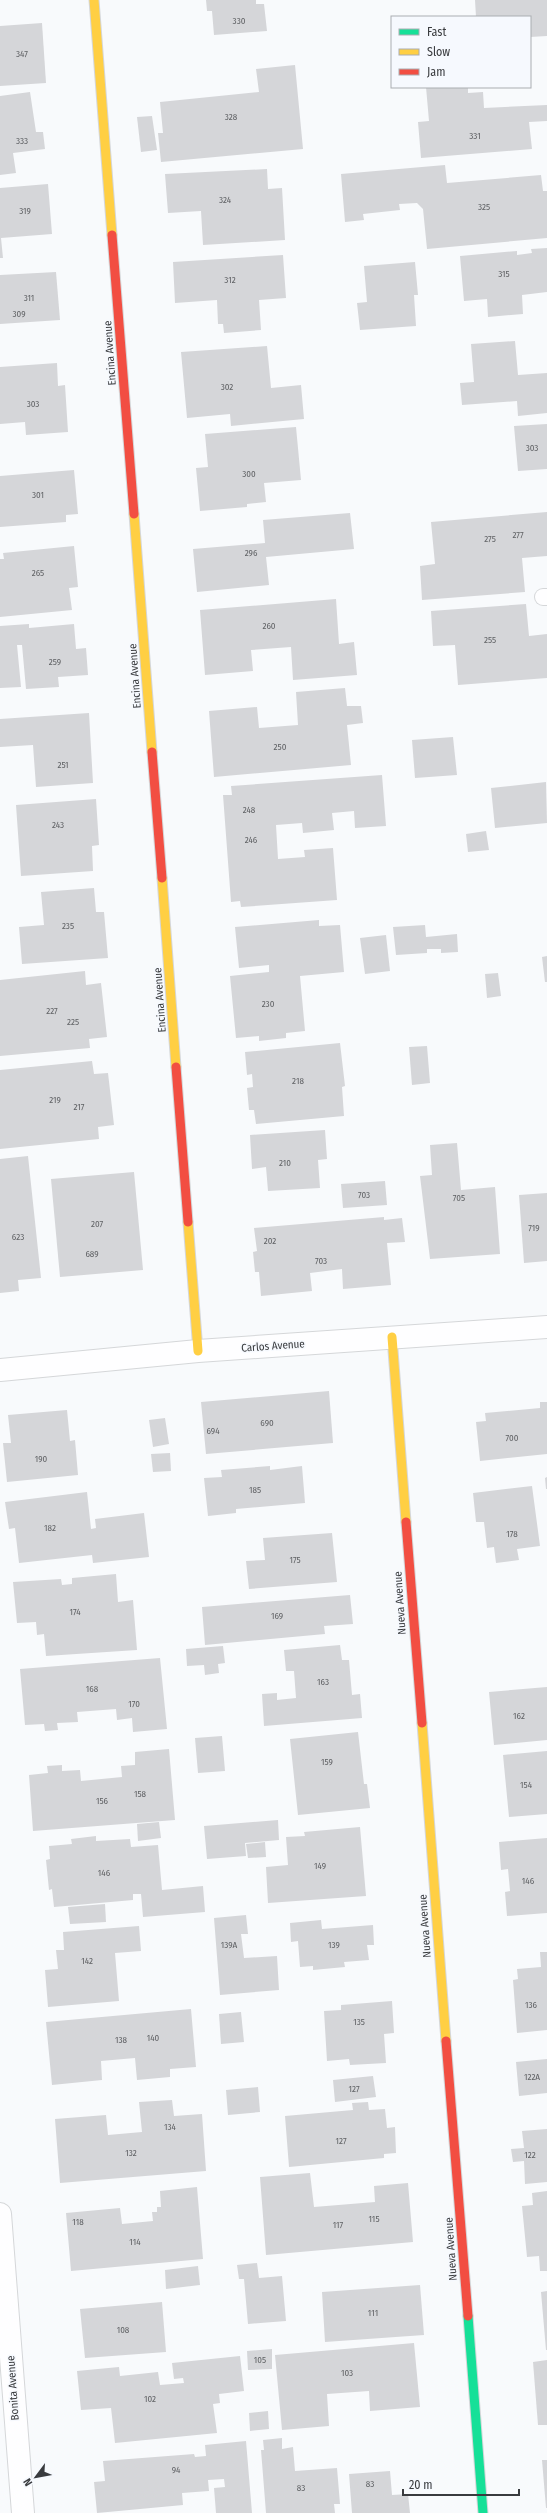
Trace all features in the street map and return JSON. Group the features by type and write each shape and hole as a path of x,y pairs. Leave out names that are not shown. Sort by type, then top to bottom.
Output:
{"street":[{"name":"Encina Avenue","path":"94,0 198,1351"},
{"name":"Carlos Avenue","path":"0,1370 198,1351 547,1327"},
{"name":"Nueva Avenue","path":"392,1337 483,2513"},
{"name":"Bonita Avenue","path":"0,2214 23,2513"}],"building":[{"path":"206,0 256,0 256,4 264,4 267,31 214,35 212,11 207,11"},
{"path":"475,0 547,0 547,36 531,37 531,16 476,16"},
{"path":"42,23 46,83 0,86 0,26"},
{"path":"295,65 303,149 161,162 158,133 163,133 160,102 259,92 256,69"},
{"path":"426,88 468,88 468,93 483,92 484,108 547,105 547,121 529,122 532,149 421,158 418,122 429,121"},
{"path":"30,92 36,132 43,132 45,149 13,153 16,173 0,175 0,96"},
{"path":"152,116 157,150 141,152 137,117"},
{"path":"445,165 447,183 541,175 543,191 547,191 547,238 427,249 423,209 417,203 399,204 400,210 363,214 364,220 345,222 341,174"},
{"path":"267,169 268,189 282,188 285,240 203,245 201,211 168,213 165,174"},
{"path":"48,184 52,234 1,238 3,258 0,258 0,188"},
{"path":"547,248 547,292 522,295 523,314 488,317 487,299 464,301 460,256 517,251 517,255 532,253 531,249"},
{"path":"283,255 286,298 259,300 261,330 224,333 223,324 218,324 217,300 175,303 173,262"},
{"path":"415,262 418,295 414,295 416,326 360,330 357,303 367,302 364,266"},
{"path":"56,272 60,320 0,324 0,275"},
{"path":"515,341 518,375 547,373 547,413 518,416 517,401 462,405 460,383 474,382 471,344"},
{"path":"267,346 271,388 301,385 304,419 231,426 230,414 187,418 181,352"},
{"path":"57,363 58,386 65,385 68,432 26,435 25,422 0,424 0,367"},
{"path":"547,424 547,469 518,471 514,426"},
{"path":"296,427 301,480 264,483 266,502 247,504 247,507 200,511 196,468 208,467 205,434"},
{"path":"74,470 78,514 66,515 66,522 0,527 0,476"},
{"path":"547,512 547,556 522,558 525,592 422,600 420,566 435,564 431,522"},
{"path":"350,513 354,549 266,557 269,585 197,592 193,549 265,543 263,520"},
{"path":"74,546 78,587 69,588 72,610 0,617 0,559 4,559 3,553"},
{"path":"336,599 339,644 354,642 357,675 293,680 291,647 251,650 253,671 205,675 200,610"},
{"path":"526,604 529,636 547,634 547,678 458,685 455,645 433,646 431,611"},
{"path":"29,624 29,628 74,624 76,649 86,648 88,675 58,677 59,687 26,689 22,645 17,645 21,687 0,688 0,626"},
{"path":"345,688 347,706 361,706 363,723 347,725 351,765 214,777 209,711 257,707 259,728 298,725 296,692"},
{"path":"89,713 93,783 36,787 33,745 0,747 0,719"},
{"path":"453,737 457,775 415,778 412,740"},
{"path":"382,775 386,826 355,828 354,811 332,813 334,830 303,833 302,823 276,825 278,859 305,857 304,850 333,848 337,900 241,907 240,901 231,902 223,795 232,795 231,786"},
{"path":"546,782 547,823 495,828 491,788"},
{"path":"96,799 99,845 92,846 93,871 21,876 16,805"},
{"path":"486,831 489,850 468,852 466,834"},
{"path":"94,888 96,912 104,912 108,958 22,964 19,927 44,925 41,892"},
{"path":"319,920 319,926 340,925 344,972 300,976 305,1031 286,1033 286,1038 259,1041 259,1036 236,1038 230,976 269,972 269,965 239,968 235,927"},
{"path":"425,925 426,937 457,934 458,952 441,953 441,949 427,949 427,953 396,955 393,927"},
{"path":"386,935 390,971 365,974 360,938"},
{"path":"547,956 547,982 545,982 542,957"},
{"path":"85,971 86,985 101,983 107,1037 89,1039 90,1048 0,1056 0,980"},
{"path":"498,973 501,996 487,998 485,974"},
{"path":"340,1043 345,1086 342,1087 344,1116 256,1124 254,1110 249,1110 247,1088 253,1087 252,1074 247,1075 245,1052"},
{"path":"427,1046 430,1083 412,1085 409,1047"},
{"path":"92,1061 94,1074 108,1073 114,1125 98,1127 99,1139 0,1149 0,1070"},
{"path":"325,1130 327,1159 318,1160 320,1188 268,1191 266,1167 252,1169 250,1135"},
{"path":"457,1143 461,1190 495,1187 500,1254 430,1259 420,1176 432,1175 430,1145"},
{"path":"28,1156 41,1278 18,1280 19,1291 0,1293 0,1159"},
{"path":"134,1172 143,1270 60,1277 51,1179"},
{"path":"385,1181 387,1205 343,1208 341,1184"},
{"path":"547,1193 547,1261 524,1263 519,1195"},
{"path":"384,1217 384,1220 402,1218 405,1242 387,1243 391,1285 343,1289 342,1269 310,1273 312,1291 261,1296 259,1272 255,1272 253,1252 257,1251 254,1228"},
{"path":"329,1391 333,1443 206,1454 201,1402"},
{"path":"540,1402 547,1402 547,1454 480,1461 476,1422 486,1421 485,1413 540,1408"},
{"path":"67,1410 70,1441 75,1440 78,1475 7,1482 3,1443 11,1443 8,1415"},
{"path":"165,1418 169,1444 153,1447 149,1420"},
{"path":"170,1453 171,1471 153,1472 151,1454"},
{"path":"270,1466 270,1470 302,1466 305,1503 236,1509 236,1513 208,1516 204,1478 222,1477 221,1470"},
{"path":"547,1477 547,1489 546,1489 545,1478"},
{"path":"532,1486 540,1546 517,1549 519,1560 496,1563 494,1547 487,1548 484,1522 476,1522 473,1493"},
{"path":"87,1492 91,1529 96,1528 95,1519 144,1513 149,1557 93,1563 92,1555 19,1563 15,1528 9,1529 5,1502"},
{"path":"332,1533 337,1582 249,1589 246,1561 265,1560 263,1538"},
{"path":"116,1574 118,1602 133,1600 137,1650 46,1656 44,1634 37,1635 36,1622 17,1623 13,1582 61,1579 62,1585 72,1584 72,1578"},
{"path":"350,1595 353,1624 324,1626 325,1634 205,1645 202,1607"},
{"path":"340,1645 342,1660 349,1660 352,1695 360,1694 362,1718 264,1726 262,1694 277,1693 277,1700 296,1698 294,1671 286,1671 284,1650"},
{"path":"223,1646 225,1663 218,1664 219,1673 205,1675 204,1665 187,1666 186,1649"},
{"path":"160,1658 167,1729 133,1732 132,1718 117,1720 116,1709 77,1712 78,1722 57,1723 58,1730 45,1731 44,1724 25,1725 20,1669"},
{"path":"547,1687 547,1740 494,1745 489,1692"},
{"path":"358,1732 364,1784 367,1784 370,1808 298,1815 290,1739"},
{"path":"222,1736 225,1771 198,1773 195,1738"},
{"path":"169,1749 175,1820 33,1831 29,1775 48,1773 47,1766 62,1765 62,1771 80,1770 81,1781 122,1777 121,1766 135,1765 135,1752"},
{"path":"547,1751 547,1814 509,1817 503,1755"},
{"path":"278,1820 279,1840 245,1843 246,1856 207,1859 204,1826"},
{"path":"159,1822 161,1838 138,1841 137,1824"},
{"path":"360,1827 366,1896 268,1903 266,1867 288,1865 286,1837 305,1836 304,1832"},
{"path":"96,1836 96,1841 130,1839 131,1847 158,1845 162,1890 203,1886 205,1912 143,1917 141,1894 133,1894 133,1900 54,1907 52,1889 49,1890 46,1860 50,1859 49,1846 72,1844 71,1839"},
{"path":"547,1838 547,1913 507,1916 505,1892 510,1891 508,1869 501,1870 499,1842"},
{"path":"265,1842 266,1857 248,1858 246,1844"},
{"path":"105,1904 106,1922 70,1924 68,1907"},
{"path":"246,1915 248,1934 241,1934 244,1958 277,1956 279,1990 220,1995 214,1918"},
{"path":"321,1920 322,1929 373,1925 374,1945 367,1945 369,1960 344,1962 345,1967 313,1970 313,1966 300,1967 298,1941 291,1942 290,1923"},
{"path":"139,1926 141,1951 115,1953 119,2001 48,2007 45,1970 58,1969 56,1950 64,1950 63,1932"},
{"path":"540,1952 547,1952 547,2030 517,2033 513,1980 518,1979 517,1969 541,1967"},
{"path":"392,2001 394,2033 384,2034 386,2063 350,2065 349,2059 327,2061 324,2011 341,2010 341,2005"},
{"path":"191,2009 196,2067 170,2069 170,2077 137,2080 135,2058 101,2061 102,2080 52,2085 46,2022"},
{"path":"241,2012 244,2042 221,2044 219,2014"},
{"path":"547,2059 547,2093 519,2096 516,2062"},
{"path":"373,2076 376,2097 335,2102 333,2080"},
{"path":"258,2087 260,2112 228,2115 226,2090"},
{"path":"172,2100 174,2116 202,2114 206,2171 60,2183 55,2119 106,2115 108,2135 142,2132 139,2102"},
{"path":"368,2102 369,2110 385,2109 387,2128 395,2127 396,2153 384,2154 384,2158 289,2167 285,2116 353,2110 352,2103"},
{"path":"547,2129 547,2182 525,2184 524,2161 513,2162 511,2149 524,2148 522,2131"},
{"path":"310,2173 314,2207 375,2202 374,2186 408,2183 413,2242 266,2255 260,2177"},
{"path":"197,2187 203,2259 71,2271 66,2213 120,2208 122,2224 153,2221 152,2212 157,2212 157,2207 161,2207 160,2191"},
{"path":"547,2191 547,2271 540,2271 539,2256 527,2257 522,2206 533,2205 532,2193"},
{"path":"257,2263 259,2278 282,2276 286,2321 248,2324 244,2279 239,2279 237,2265"},
{"path":"198,2266 200,2285 166,2289 165,2270"},
{"path":"420,2285 424,2335 325,2342 322,2292"},
{"path":"547,2291 547,2350 546,2350 541,2292"},
{"path":"162,2302 166,2352 85,2358 80,2309"},
{"path":"414,2343 420,2407 370,2411 369,2391 327,2394 329,2426 282,2430 275,2355"},
{"path":"272,2349 272,2369 248,2370 247,2351"},
{"path":"240,2356 244,2391 219,2394 220,2403 213,2404 217,2433 115,2443 111,2408 81,2410 77,2371 119,2367 120,2376 158,2372 160,2385 184,2383 183,2378 174,2379 172,2363"},
{"path":"547,2360 547,2425 538,2425 533,2362"},
{"path":"268,2411 269,2429 250,2431 249,2413"},
{"path":"282,2438 282,2449 293,2447 295,2471 337,2468 340,2504 334,2504 335,2513 266,2513 261,2450 264,2450 263,2440"},
{"path":"246,2441 252,2513 216,2513 214,2488 225,2487 224,2479 208,2480 209,2491 182,2493 183,2505 97,2513 94,2482 105,2481 103,2461 194,2454 195,2457 206,2456 205,2445"},
{"path":"542,2460 547,2460 547,2508 546,2508"},
{"path":"390,2471 392,2495 408,2494 410,2513 352,2513 349,2474"}],"traffic: fast":[{"path":"468,2316 483,2513"}],"traffic: slow":[{"path":"94,0 112,235"},
{"path":"134,514 152,752"},
{"path":"162,878 176,1067"},
{"path":"188,1222 198,1351"},
{"path":"392,1337 406,1522"},
{"path":"422,1723 446,2041"}],"traffic: jam":[{"path":"112,235 134,514"},
{"path":"152,752 162,878"},
{"path":"176,1067 188,1222"},
{"path":"406,1522 422,1723"},
{"path":"446,2041 468,2316"}]}
